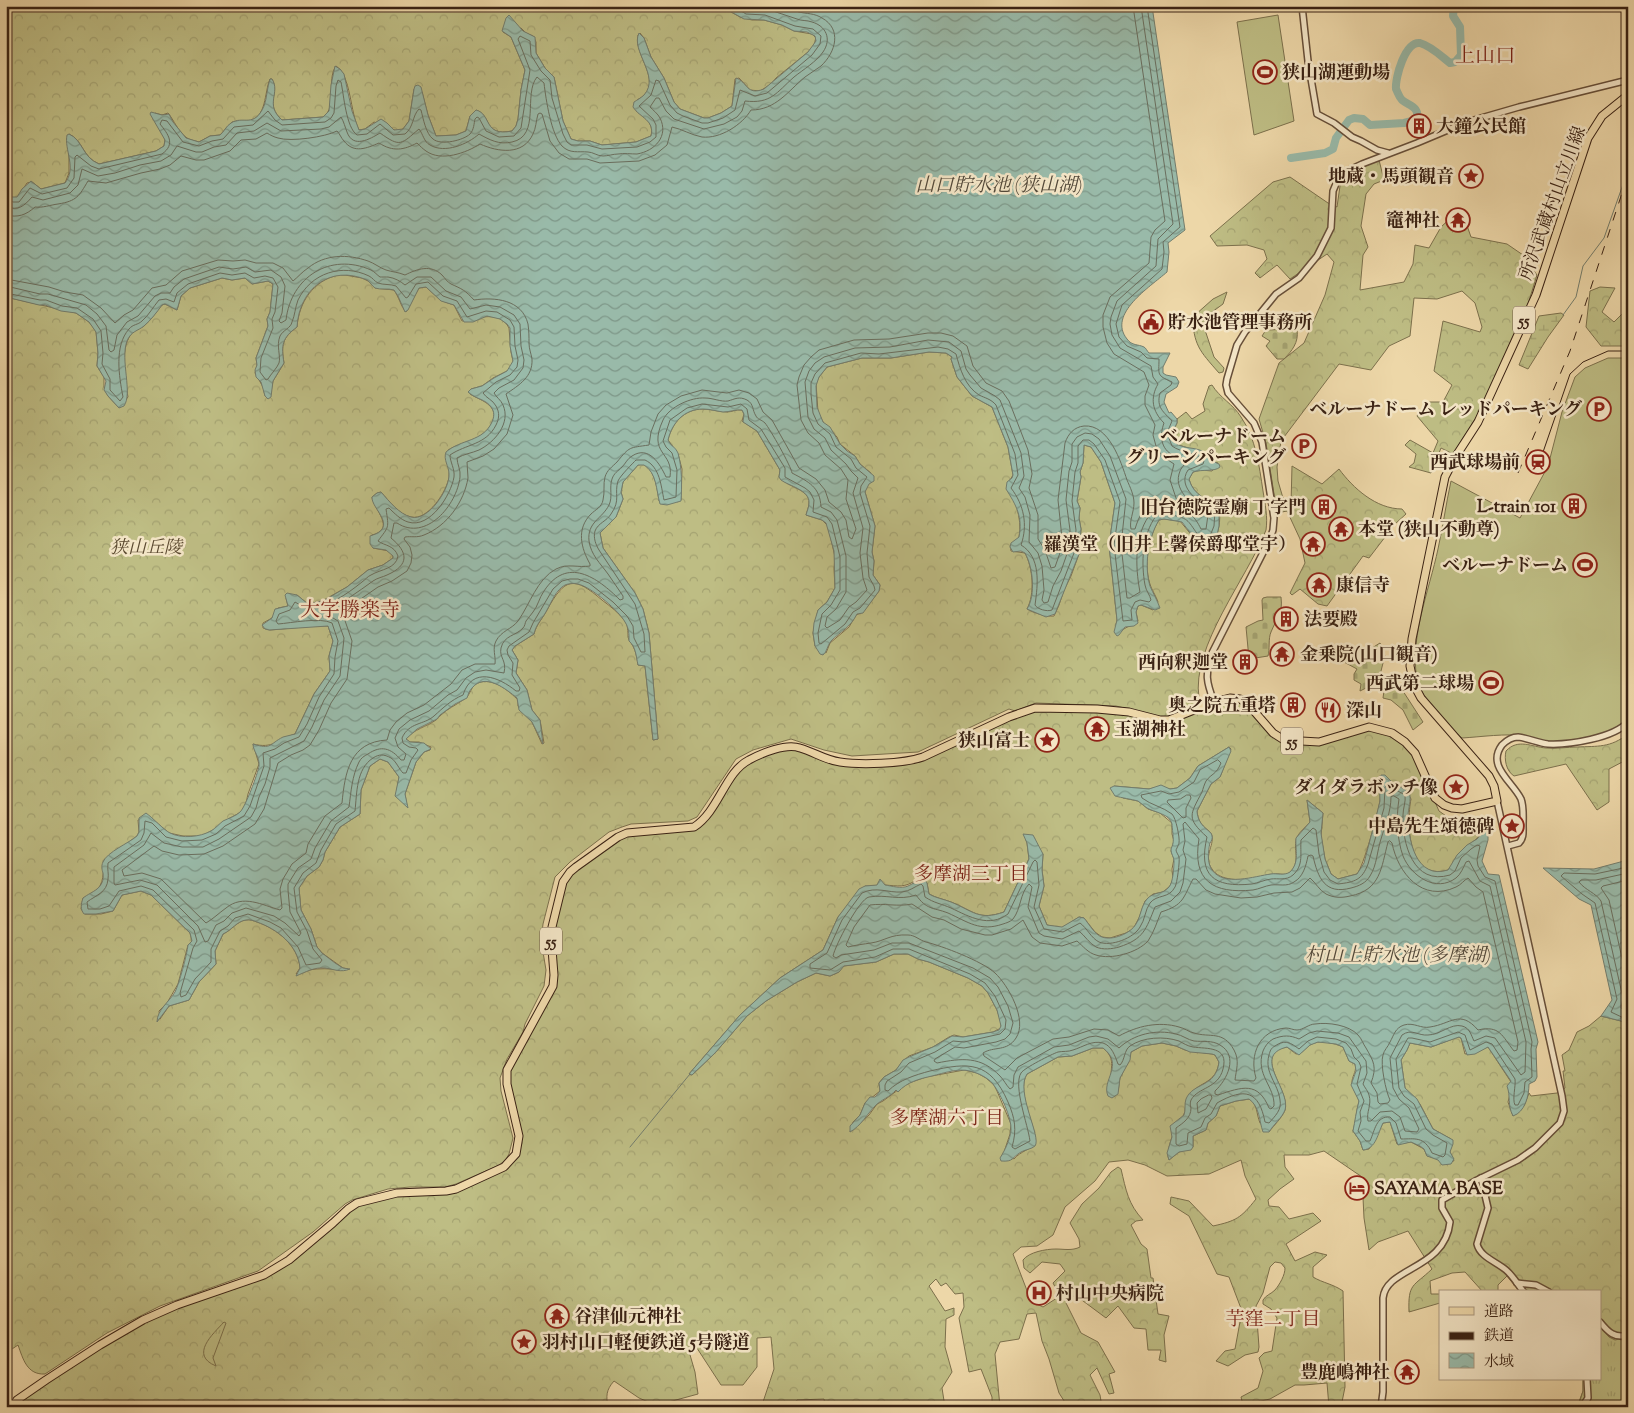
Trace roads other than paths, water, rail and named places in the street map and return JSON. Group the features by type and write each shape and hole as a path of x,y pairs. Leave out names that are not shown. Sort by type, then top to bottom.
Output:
{"main road":[{"name":"所沢武蔵村山立川線","path":"1497,801 1496,791 1489,776 1421,698 1414,685 1410,656 1412,639 1445,477 1478,422 1536,295 1588,138 1602,116 1628,95"},
{"name":"55","path":"12,1407 17,1400 46,1380 143,1320 178,1305 264,1275 289,1260 348,1209 357,1204 397,1193 456,1190 504,1167 516,1154 519,1144 519,1136 506,1084 507,1070 553,986 551,931 564,882 570,872 622,835 633,832 694,827 709,813 737,769 746,761 758,756 793,747 840,762 862,763 916,760 1024,710 1035,708 1097,709 1129,712 1160,720 1168,720 1214,702 1230,698 1240,699 1248,703 1278,737 1292,742 1319,742 1369,727 1392,733 1405,742 1415,753 1435,798 1444,805 1462,809 1497,801"}],"street":[{"path":"1302,6 1308,61 1317,114 1334,123 1345,133 1376,150 1388,154"},
{"path":"1214,702 1206,683 1212,653 1270,539 1274,522 1260,435 1254,423 1228,393 1226,388 1227,379 1237,345 1245,332 1276,294 1299,278 1317,256 1331,228 1333,191 1338,179 1351,169 1487,116 1628,80"},
{"path":"1508,846 1519,843 1522,839 1523,807 1520,796 1498,766 1497,755 1502,744 1517,738 1550,744 1588,739 1613,733 1628,722"},
{"path":"1381,1407 1384,1392 1384,1291 1401,1275 1430,1257 1442,1246 1450,1222 1442,1208 1442,1200 1518,1160 1535,1148 1558,1125 1564,1111 1497,801"},
{"path":"1481,1178 1488,1208 1477,1244 1478,1248 1483,1254 1506,1270 1522,1290"},
{"path":"1516,1282 1536,1285 1546,1290"},
{"path":"1602,1324 1613,1335 1621,1337 1628,1335"},
{"path":"1582,1407 1588,1398 1586,1380"}],"water":[{"name":"山口貯水池 (狭山湖)","path":"705,6 1152,6 1185,230 1168,243 1167,272 1142,293 1126,311 1122,320 1122,330 1129,341 1144,347 1149,353 1170,353 1163,367 1163,373 1176,377 1179,382 1177,387 1166,394 1164,402 1169,413 1171,412 1177,419 1172,433 1174,441 1180,446 1204,452 1219,464 1220,467 1218,469 1193,472 1189,479 1191,485 1198,493 1219,509 1217,535 1212,543 1203,541 1198,543 1182,522 1159,520 1152,535 1148,552 1147,570 1150,586 1160,608 1155,610 1141,605 1138,606 1136,612 1138,623 1134,626 1125,627 1117,636 1114,632 1117,620 1109,545 1115,503 1101,462 1091,447 1084,445 1077,501 1080,508 1081,529 1079,554 1055,614 1046,617 1027,609 1032,596 1032,573 1025,553 1021,551 1013,552 1010,547 1011,543 1019,537 1020,523 1016,506 1006,489 1007,482 1013,475 1008,447 992,407 972,396 957,377 952,357 946,353 929,352 891,358 862,358 827,367 819,377 816,386 817,407 823,422 830,427 840,444 855,456 860,464 874,476 874,481 869,484 865,492 875,526 872,552 874,561 873,575 880,585 879,591 863,613 857,614 848,626 831,641 823,655 820,654 815,646 813,633 818,610 827,602 835,588 834,551 826,523 806,515 809,503 806,495 781,480 779,477 780,470 757,431 743,422 744,414 742,410 723,412 703,409 690,411 680,418 672,428 668,440 677,451 679,458 681,501 667,505 660,504 654,477 644,465 638,465 623,482 621,492 623,499 616,517 600,533 603,548 635,593 643,609 649,633 658,739 653,740 645,666 638,665 634,649 629,641 628,629 622,617 586,587 577,584 565,585 554,596 534,634 512,650 518,660 516,673 527,690 532,710 540,720 543,744 532,722 519,710 517,698 495,684 489,682 477,683 470,690 467,698 455,704 437,719 417,729 406,739 410,742 424,743 431,749 424,752 416,762 405,794 408,808 395,796 399,777 388,762 380,759 370,766 361,790 360,814 340,827 325,852 319,867 307,876 299,888 301,910 311,929 317,947 335,963 343,968 350,969 340,971 317,968 296,976 300,968 291,945 265,925 250,920 243,921 223,934 215,951 216,964 199,982 189,1000 169,1006 157,1022 161,1010 177,988 188,945 192,941 190,933 151,895 141,891 122,895 113,911 96,914 84,914 81,906 83,898 100,886 103,878 102,865 105,858 137,836 139,832 139,818 146,813 170,833 180,836 191,836 202,835 211,831 223,821 240,812 251,790 259,766 253,744 267,746 283,737 295,734 314,694 330,671 329,656 333,641 328,626 269,630 265,629 262,625 272,618 275,609 288,606 285,595 287,593 297,595 308,604 323,601 347,587 368,570 383,565 393,558 386,550 373,548 370,544 370,536 379,532 383,528 384,523 372,497 381,492 398,510 411,517 418,517 424,514 437,503 446,488 448,480 449,471 445,458 446,452 477,437 492,422 494,414 491,407 468,392 507,371 513,361 510,346 510,328 500,319 487,316 473,322 464,322 454,305 441,301 426,287 419,288 408,310 405,312 394,290 375,288 367,280 353,276 341,275 329,278 319,283 310,291 304,301 299,313 297,327 288,335 284,342 284,363 273,381 271,397 268,399 265,396 261,382 256,377 255,370 257,365 256,358 268,326 267,319 270,312 273,284 268,281 252,284 245,278 232,280 222,278 190,288 181,296 177,310 165,304 162,305 147,324 130,335 125,349 126,400 124,406 119,408 104,390 106,381 97,366 96,332 89,322 76,313 6,297 6,193 11,197 17,197 22,189 31,181 41,189 65,183 70,171 67,141 67,135 69,134 77,140 93,161 99,164 156,151 164,146 165,140 150,114 151,112 162,115 169,114 186,138 199,142 210,136 220,135 231,123 252,119 260,113 265,103 270,79 272,79 275,89 274,109 282,120 323,117 329,111 335,66 344,74 352,111 359,130 365,129 381,119 394,130 403,129 409,121 414,89 418,85 421,87 428,115 436,136 456,135 466,131 470,116 476,110 481,112 496,131 512,131 518,119 525,70 511,37 502,31 506,18 509,15 523,31 535,37 536,53 545,68 554,77 563,121 571,139 590,141 602,145 636,142 651,136 651,126 633,107 634,102 644,95 648,88 649,80 648,72 638,48 637,40 639,33 644,38 651,57 664,78 674,102 680,109 704,118 721,113 732,106 736,78 750,90 758,91 764,89 808,52 816,41 815,36 807,32 794,31 782,25 764,20 744,19 724,8"},
{"name":"村山上貯水池 (多摩湖)","path":"1229,747 1231,751 1220,777 1211,784 1197,811 1202,825 1212,837 1208,853 1210,867 1217,875 1224,878 1240,879 1290,872 1296,860 1296,838 1310,822 1307,800 1323,813 1321,833 1325,859 1331,874 1338,879 1357,874 1364,863 1380,801 1379,779 1381,775 1385,775 1392,782 1409,792 1408,826 1412,846 1421,864 1428,869 1437,872 1448,870 1457,855 1467,845 1477,839 1485,830 1488,831 1488,840 1482,861 1488,874 1499,875 1538,1042 1536,1049 1537,1077 1535,1081 1529,1084 1527,1098 1521,1111 1513,1116 1507,1086 1511,1081 1488,1047 1475,1054 1467,1055 1459,1037 1431,1047 1410,1043 1401,1060 1405,1088 1417,1099 1433,1129 1453,1140 1450,1152 1454,1159 1451,1164 1442,1165 1438,1160 1427,1156 1424,1149 1420,1146 1411,1142 1398,1145 1390,1122 1383,1123 1374,1144 1363,1150 1360,1141 1353,1131 1359,1101 1351,1085 1356,1071 1355,1064 1349,1061 1343,1047 1336,1044 1318,1042 1310,1045 1299,1055 1287,1047 1277,1051 1272,1058 1272,1065 1283,1093 1285,1110 1269,1132 1263,1132 1253,1102 1249,1099 1236,1101 1220,1106 1216,1116 1208,1123 1206,1130 1193,1136 1193,1147 1191,1150 1179,1152 1169,1160 1167,1153 1172,1137 1170,1126 1184,1115 1185,1101 1189,1094 1214,1076 1219,1062 1215,1055 1212,1054 1190,1052 1162,1043 1142,1046 1131,1052 1130,1060 1120,1078 1118,1094 1112,1098 1108,1096 1107,1084 1112,1060 1103,1048 1093,1048 1072,1056 1058,1057 1027,1074 1024,1082 1024,1092 1035,1133 1035,1146 1021,1152 1008,1161 1001,1161 1000,1158 1007,1145 1011,1130 1010,1119 1005,1106 991,1082 976,1073 965,1070 956,1070 927,1077 909,1083 898,1092 896,1090 876,1105 861,1123 850,1132 850,1126 860,1115 865,1103 870,1097 875,1097 880,1091 879,1083 884,1077 896,1070 903,1060 933,1047 952,1036 963,1037 993,1032 999,1030 1001,1026 997,1010 982,986 968,978 908,954 894,954 876,962 844,966 839,972 830,976 816,973 797,982 766,1001 747,1016 715,1053 692,1075 689,1074 740,1015 780,978 823,950 838,917 859,889 865,886 877,885 880,879 885,885 902,887 924,878 929,894 976,914 995,915 1004,912 1029,859 1027,843 1023,834 1033,835 1043,854 1044,886 1039,906 1047,925 1062,927 1079,917 1084,918 1099,936 1111,938 1126,933 1136,924 1147,899 1164,891 1170,885 1174,864 1171,850 1173,841 1172,824 1168,818 1147,808 1138,801 1115,796 1110,788 1114,786 1149,789 1161,785 1170,789 1177,788 1190,778 1198,766"},
{"path":"1624,861 1628,862 1628,1025 1621,1021 1601,1016 1612,1000 1591,905 1579,899 1543,868 1594,869"}],"waterway":[{"path":"1291,158 1325,153 1333,149 1336,138 1349,120 1354,118 1363,119 1370,125 1404,123 1416,120 1416,110 1402,100 1396,89 1399,69 1410,48 1420,43 1432,49 1450,63 1455,62 1461,55 1460,27 1453,16 1454,6"},
{"path":"1563,315 1576,297 1583,266 1604,238 1626,176 1628,175"},
{"path":"630,1147 690,1074"}],"tram line":[{"path":"1541,458 1570,374 1583,362 1608,351 1628,351"}],"railway":[{"path":"1518,473 1570,351 1628,175"}],"place":[{"name":"狭山湖運動場","path":"1265,72"},
{"name":"大鐘公民館","path":"1419,126"},
{"name":"地蔵・馬頭観音","path":"1471,176"},
{"name":"竈神社","path":"1458,220"},
{"name":"貯水池管理事務所","path":"1151,322"},
{"name":"ベルーナドーム レッドパーキング","path":"1599,409"},
{"name":"ベルーナドーム グリーンパーキング","path":"1304,446"},
{"name":"西武球場前","path":"1538,462"},
{"name":"L-train 101","path":"1574,506"},
{"name":"旧台徳院霊廟 丁字門","path":"1324,507"},
{"name":"本堂 (狭山不動尊)","path":"1341,529"},
{"name":"羅漢堂（旧井上馨侯爵邸堂宇）","path":"1313,544"},
{"name":"ベルーナドーム","path":"1585,565"},
{"name":"康信寺","path":"1319,585"},
{"name":"法要殿","path":"1286,619"},
{"name":"金乗院(山口観音)","path":"1282,654"},
{"name":"西向釈迦堂","path":"1245,662"},
{"name":"西武第二球場","path":"1491,683"},
{"name":"奥之院五重塔","path":"1293,705"},
{"name":"深山","path":"1328,710"},
{"name":"玉湖神社","path":"1097,729"},
{"name":"狭山富士","path":"1047,740"},
{"name":"ダイダラボッチ像","path":"1456,787"},
{"name":"中島先生頌徳碑","path":"1512,826"},
{"name":"SAYAMA BASE","path":"1357,1188"},
{"name":"村山中央病院","path":"1039,1293"},
{"name":"谷津仙元神社","path":"557,1316"},
{"name":"羽村山口軽便鉄道 5号隧道","path":"524,1342"},
{"name":"豊鹿嶋神社","path":"1407,1372"}],"district":[{"name":"上山口","path":"1485,55"},
{"name":"大字勝楽寺","path":"350,609"},
{"name":"多摩湖三丁目","path":"971,873"},
{"name":"多摩湖六丁目","path":"947,1117"},
{"name":"芋窪二丁目","path":"1273,1318"}],"park label":[{"name":"狭山丘陵","path":"146,547"}]}
